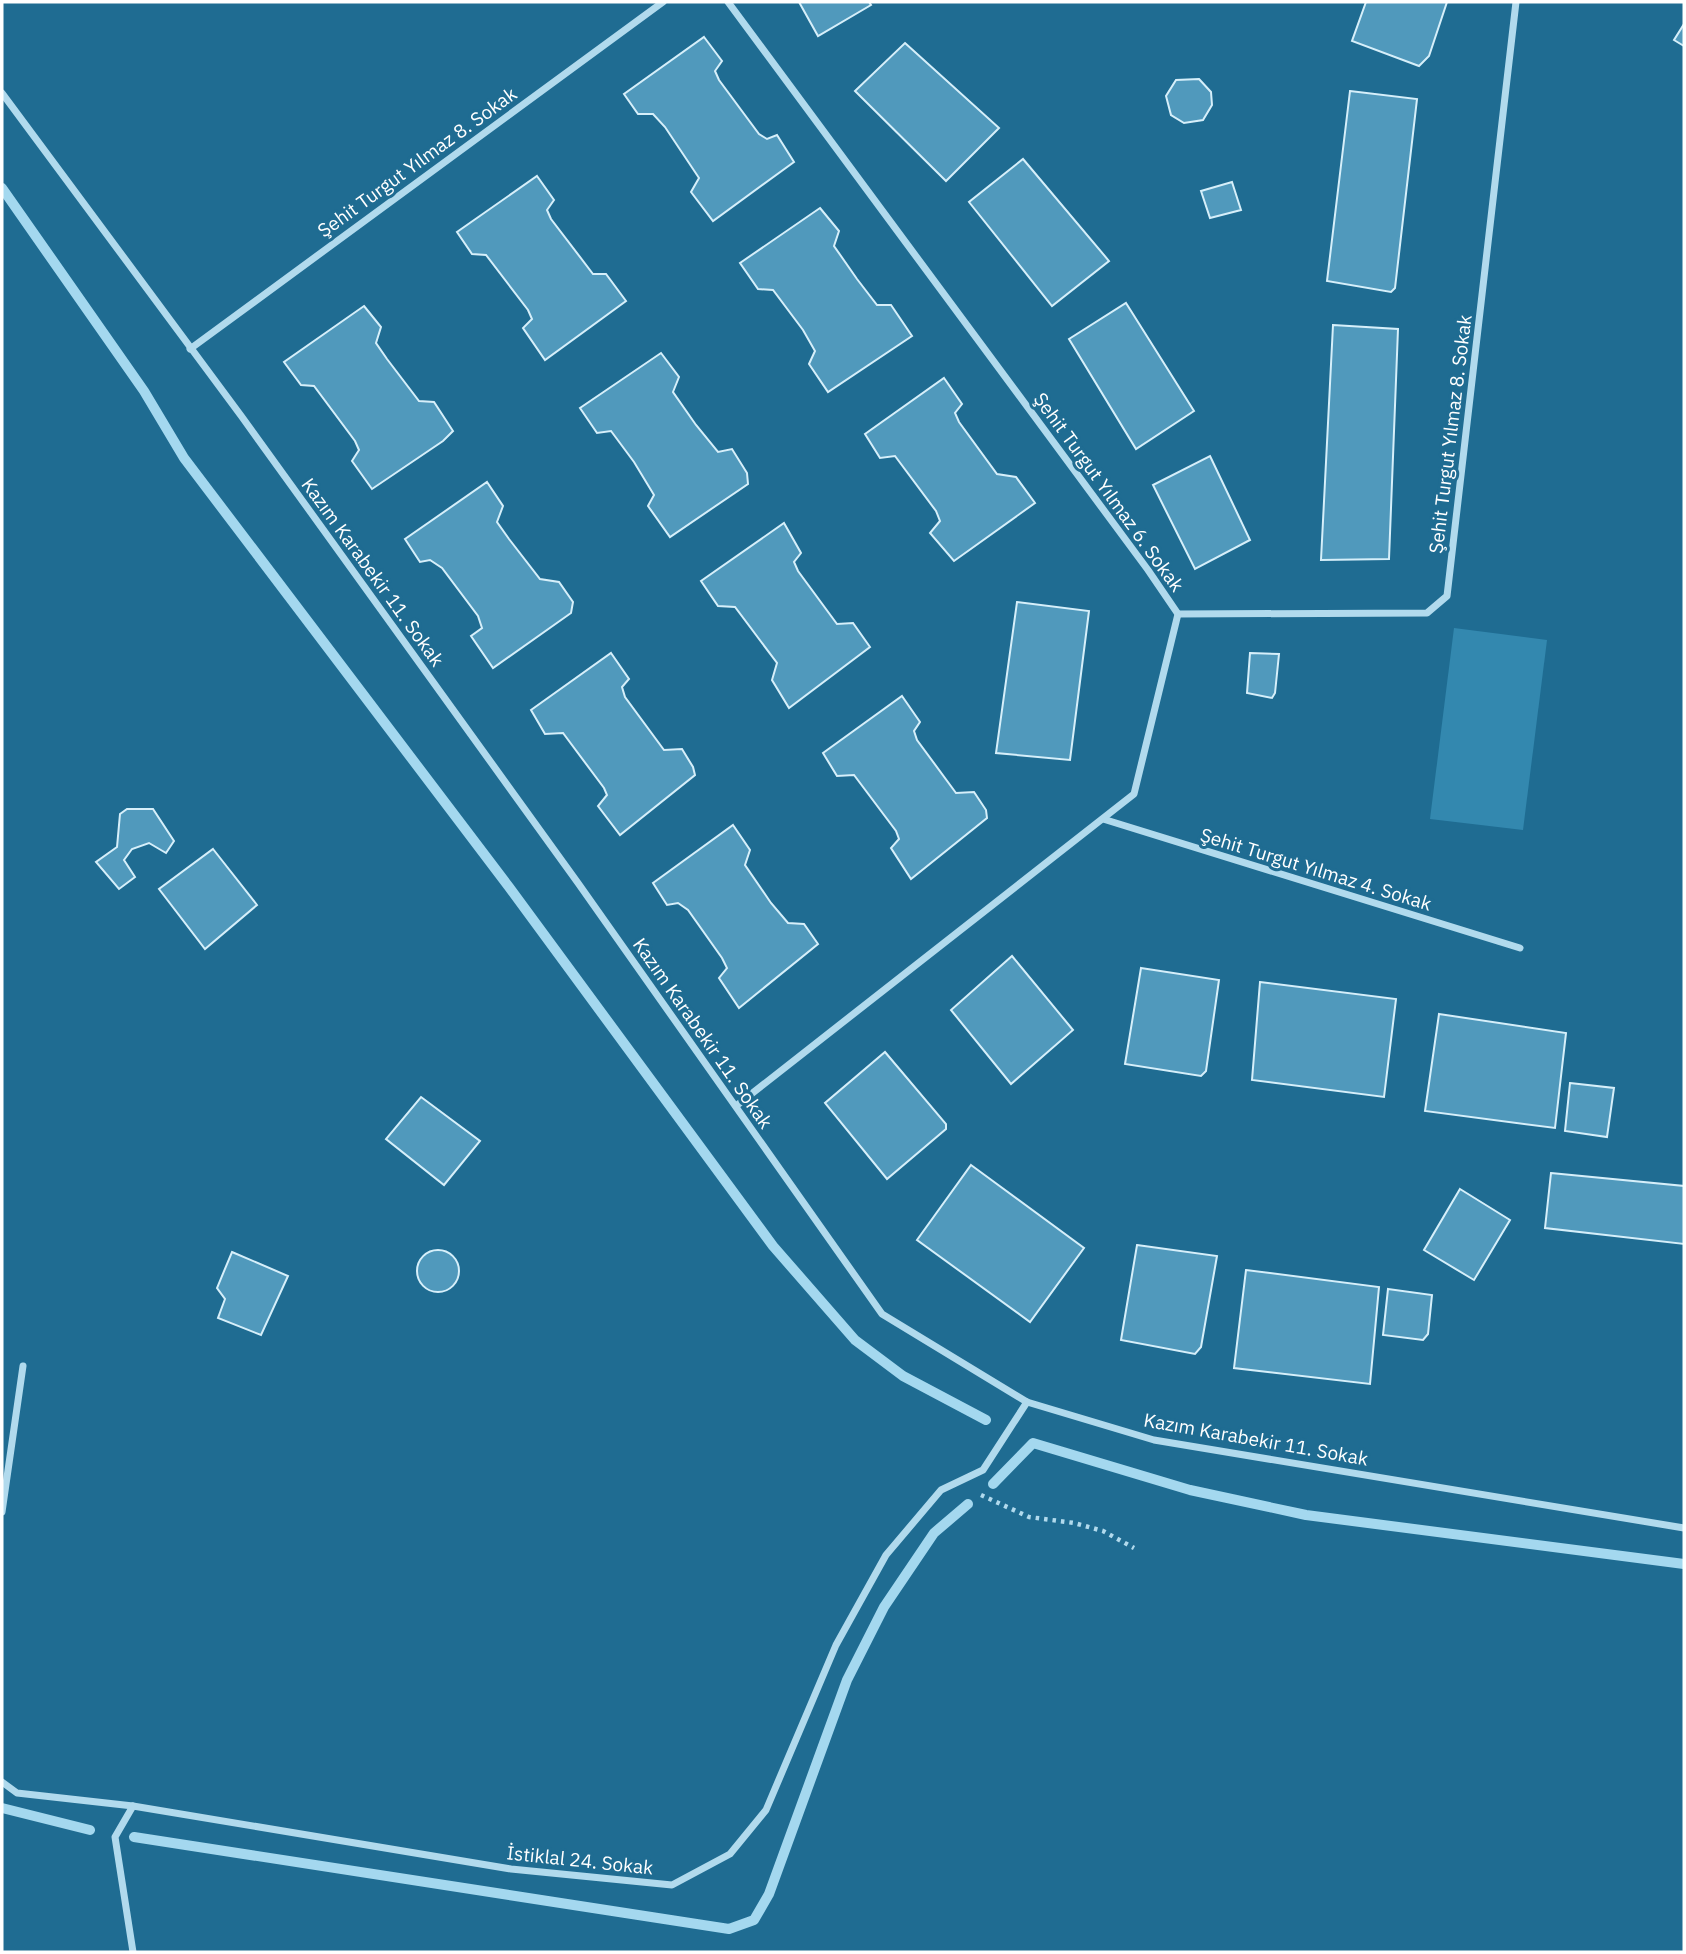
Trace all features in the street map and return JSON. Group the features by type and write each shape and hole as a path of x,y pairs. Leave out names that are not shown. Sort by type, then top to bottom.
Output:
{"street":[{"name":"Şehit Turgut Yılmaz 8. Sokak","path":"190,349 663,2"},
{"name":"Şehit Turgut Yılmaz 6. Sokak","path":"728,2 1178,614 1135,794 736,1107"},
{"name":"Şehit Turgut Yılmaz 8. Sokak","path":"1178,614 1427,614 1447,596 1516,2"},
{"name":"Kazım Karabekir 11. Sokak","path":"2,93 578,883 882,1314 1027,1402 1154,1440 1684,1528"},
{"name":"Şehit Turgut Yılmaz 4. Sokak","path":"1103,820 1520,948"},
{"path":"2,1512 23,1366"},
{"name":"İstiklal 24. Sokak","path":"2,1782 18,1793 133,1806 511,1869 672,1885 730,1854 766,1810 836,1645 886,1555 941,1490 983,1470 1027,1402"},
{"path":"133,1806 115,1837 133,1952"}],"path":[{"path":"991,1500 1029,1517 1074,1523 1103,1531 1134,1548"}],"shaded area":[{"path":"1454,628 1547,640 1523,830 1430,819"}],"building":[{"path":"799,2 869,2 871,5 818,36"},
{"path":"1366,2 1447,2 1429,56 1419,66 1352,41"},
{"path":"1684,24 1684,46 1674,40"},
{"path":"704,37 722,61 715,71 719,80 759,134 767,139 777,135 794,162 713,221 691,192 699,178 665,127 653,114 638,114 624,94"},
{"path":"905,43 999,128 946,181 855,91"},
{"path":"1199,79 1211,92 1212,105 1203,120 1184,123 1171,115 1166,96 1176,80"},
{"path":"1350,91 1417,99 1395,288 1391,292 1327,281"},
{"path":"1023,159 1109,261 1052,306 969,202"},
{"path":"537,176 554,200 547,210 551,219 593,274 606,274 626,301 545,360 523,328 532,319 528,310 486,255 472,254 457,232"},
{"path":"1232,182 1241,210 1210,218 1201,191"},
{"path":"820,208 839,231 834,246 857,279 877,305 891,305 912,336 828,392 809,364 815,351 803,330 773,290 758,289 740,263"},
{"path":"1126,303 1194,411 1136,449 1069,339"},
{"path":"364,306 381,327 376,343 387,359 419,401 434,402 453,431 443,441 372,489 352,461 359,450 355,441 314,386 301,385 284,362"},
{"path":"1333,325 1398,329 1389,559 1321,560"},
{"path":"661,353 679,377 673,392 718,452 732,449 747,473 748,484 670,537 648,506 654,495 634,462 611,431 597,433 580,408"},
{"path":"944,378 962,404 955,413 959,422 997,474 1016,477 1035,503 954,561 930,533 940,521 936,511 895,456 880,458 865,434"},
{"path":"1210,456 1250,540 1195,569 1153,485"},
{"path":"487,482 503,506 497,522 509,539 540,579 559,582 573,602 571,613 493,668 471,636 482,628 478,616 442,568 430,560 420,562 405,539"},
{"path":"784,523 801,553 794,562 798,571 837,624 853,623 870,647 789,708 772,680 777,663 735,607 718,606 701,581"},
{"path":"1017,602 1089,611 1070,760 996,753"},
{"path":"611,653 629,679 622,687 625,697 664,750 682,749 695,775 620,835 598,806 607,795 604,788 563,733 545,734 531,710"},
{"path":"1250,653 1279,654 1275,693 1272,698 1247,693"},
{"path":"902,696 920,722 914,731 917,740 956,793 974,792 986,810 987,818 911,879 891,848 899,839 896,831 854,775 837,776 823,753"},
{"path":"127,809 153,809 174,841 166,853 149,843 132,849 124,860 135,877 119,889 96,862 117,847 120,814"},
{"path":"733,825 750,850 745,865 771,903 788,923 804,924 818,944 739,1008 719,978 727,968 722,958 688,910 678,903 667,905 653,883"},
{"path":"213,849 257,905 205,949 159,889"},
{"path":"1012,956 1073,1030 1011,1084 951,1010"},
{"path":"1141,968 1219,980 1206,1071 1201,1076 1125,1064"},
{"path":"1260,982 1396,999 1384,1097 1252,1080"},
{"path":"1439,1014 1566,1033 1555,1128 1425,1111"},
{"path":"885,1052 946,1124 946,1129 887,1179 825,1103"},
{"path":"1570,1083 1614,1088 1607,1137 1565,1131"},
{"path":"421,1097 480,1141 444,1185 386,1139"},
{"path":"971,1165 1084,1248 1030,1322 917,1240"},
{"path":"1551,1173 1684,1186 1684,1244 1545,1228"},
{"path":"1460,1189 1510,1220 1474,1280 1424,1250"},
{"path":"1137,1245 1217,1256 1201,1347 1195,1354 1121,1340"},
{"path":"438,1250 453,1256 459,1271 453,1286 438,1292 423,1286 417,1271 423,1256"},
{"path":"232,1252 288,1276 261,1335 218,1318 225,1299 217,1288"},
{"path":"1246,1270 1379,1287 1370,1384 1234,1368"},
{"path":"1388,1289 1432,1295 1428,1334 1423,1340 1383,1335"}],"waterway":[{"path":"2,188 144,391 184,458 509,887 773,1246 855,1340 903,1376 986,1420"},
{"path":"993,1484 1033,1443 1190,1490 1306,1515 1684,1564"},
{"path":"134,1837 729,1929 754,1920 769,1894 847,1680 884,1607 934,1533 968,1504"},
{"path":"2,1808 90,1830"}]}
